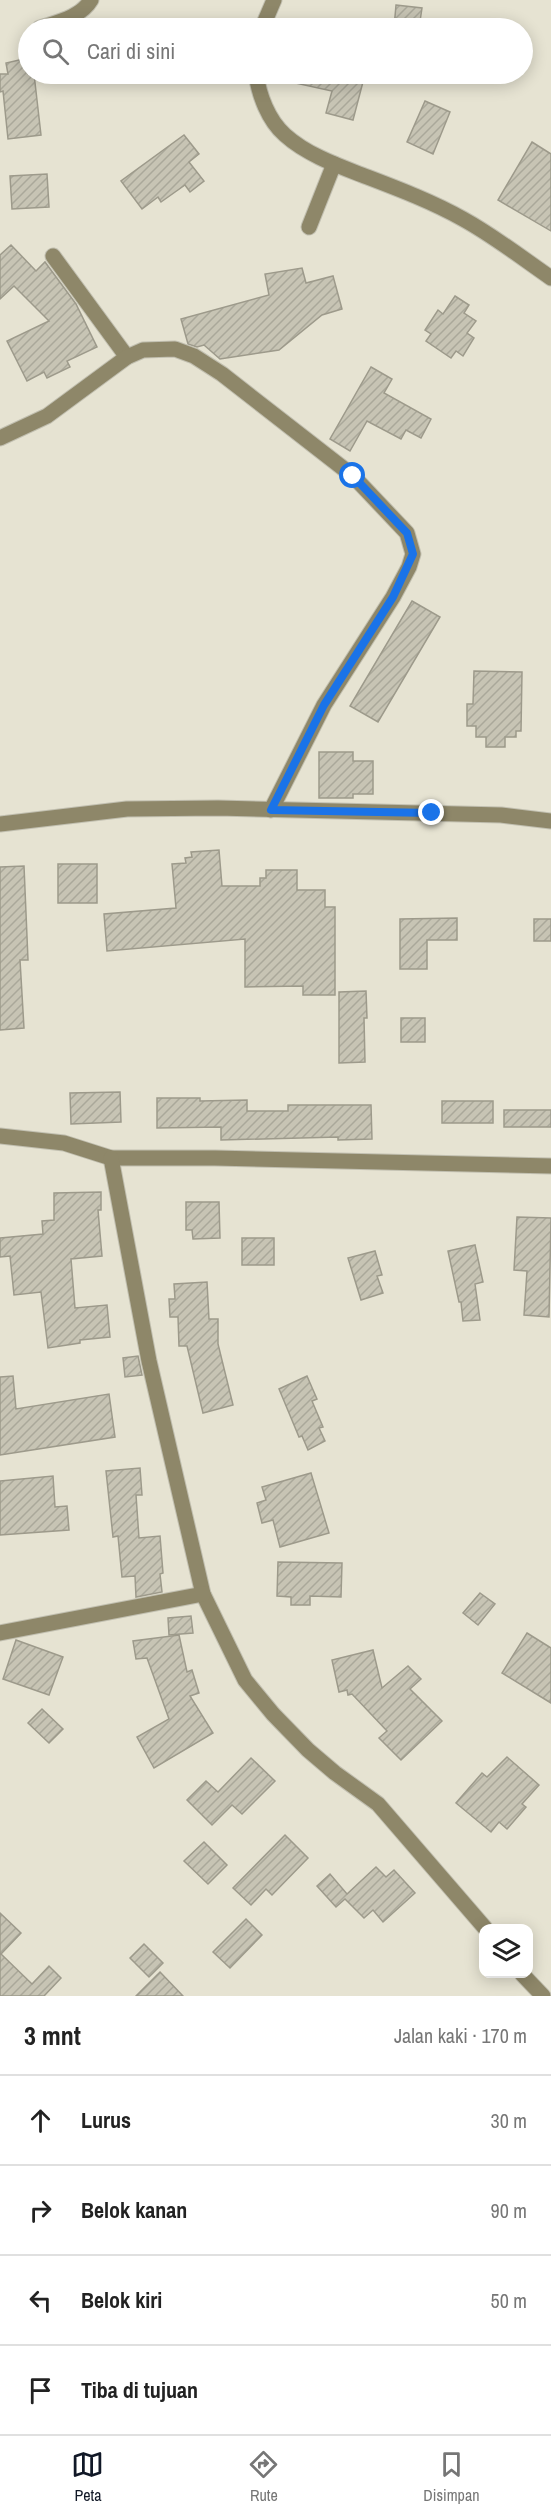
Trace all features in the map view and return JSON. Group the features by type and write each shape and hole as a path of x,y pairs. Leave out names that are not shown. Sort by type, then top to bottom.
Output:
{"street":[{"path":"69,18 87,7 91,0"},
{"path":"266,18 274,0"},
{"path":"259,84 271,118 284,134 334,164 423,198 464,219 551,278"},
{"path":"309,227 334,164"},
{"path":"53,256 127,357"},
{"path":"0,438 47,416 127,357 143,350 175,349 203,362 353,476 407,533 412,543 413,554 409,567 393,597 324,705 271,810"},
{"path":"0,824 127,809 444,813 501,815 551,821"},
{"path":"0,1136 64,1143 111,1158 215,1158 551,1166"},
{"path":"111,1158 149,1361 203,1594 245,1680 273,1714 317,1758 378,1804 481,1924"},
{"path":"0,1633 203,1594"},
{"path":"526,1978 543,1996"}],"building":[{"path":"396,5 422,8 420,18 395,18"},
{"path":"18,60 18,84 35,84 41,135 8,139 3,91 0,92 0,74 8,74 6,63"},
{"path":"300,84 362,84 353,120 326,113 332,91"},
{"path":"425,101 450,112 433,154 407,142"},
{"path":"184,135 199,154 189,162 204,181 190,192 185,185 161,202 158,197 142,209 121,181"},
{"path":"532,142 551,154 551,231 498,200"},
{"path":"47,174 49,207 12,209 10,176"},
{"path":"11,245 36,271 45,262 76,304 97,347 67,361 70,367 47,378 44,372 27,381 7,341 49,321 14,286 0,299 0,255"},
{"path":"302,268 306,283 333,276 342,309 322,315 279,350 220,359 204,345 197,347 188,344 181,319 269,295 265,274"},
{"path":"455,296 469,305 464,313 476,321 467,333 474,338 463,356 456,351 451,358 426,341 431,334 425,330 438,310 443,314"},
{"path":"371,367 392,379 384,393 431,419 421,438 406,430 401,439 367,421 350,451 330,439"},
{"path":"412,601 440,617 378,722 350,706"},
{"path":"474,671 522,672 521,731 516,731 516,737 505,737 505,747 486,747 486,737 476,737 476,726 467,726 467,704 473,704"},
{"path":"319,752 353,752 353,761 373,761 373,794 353,794 353,798 319,798"},
{"path":"219,850 222,886 260,886 260,878 266,878 266,870 297,870 297,890 325,890 325,907 335,907 335,995 303,995 303,986 245,987 245,939 107,951 104,914 176,908 172,864 186,863 185,858 192,857 191,852"},
{"path":"58,864 97,864 97,903 58,903"},
{"path":"24,866 28,960 20,960 24,1028 0,1030 0,867"},
{"path":"457,918 457,940 427,940 427,969 400,969 400,919"},
{"path":"534,919 551,919 551,941 534,941"},
{"path":"366,991 365,1062 339,1063 339,992"},
{"path":"401,1018 425,1018 425,1042 401,1042"},
{"path":"120,1092 121,1122 71,1124 70,1093"},
{"path":"157,1098 200,1098 200,1101 247,1100 247,1111 288,1111 288,1105 371,1105 372,1139 338,1140 338,1137 221,1140 221,1127 157,1128"},
{"path":"442,1101 493,1101 493,1123 442,1123"},
{"path":"504,1110 551,1110 551,1127 504,1127"},
{"path":"101,1192 101,1210 98,1210 102,1256 71,1259 75,1308 107,1305 110,1337 80,1340 80,1343 48,1348 41,1292 14,1295 10,1256 0,1257 0,1238 43,1234 42,1221 54,1220 54,1193"},
{"path":"186,1202 219,1202 220,1238 193,1239 192,1230 186,1230"},
{"path":"517,1217 551,1218 549,1317 524,1315 527,1271 514,1270"},
{"path":"242,1238 274,1238 274,1265 242,1265"},
{"path":"475,1245 483,1282 475,1284 480,1320 463,1321 461,1302 459,1302 448,1251"},
{"path":"375,1251 382,1275 377,1276 383,1293 361,1300 348,1258"},
{"path":"207,1282 209,1319 218,1319 218,1344 233,1405 203,1413 187,1346 179,1346 178,1317 170,1317 169,1299 175,1299 174,1284"},
{"path":"138,1356 142,1375 125,1377 123,1358"},
{"path":"13,1376 16,1409 109,1394 115,1437 0,1455 0,1377"},
{"path":"307,1376 317,1399 312,1401 323,1427 319,1428 325,1441 308,1450 302,1436 299,1437 279,1389"},
{"path":"140,1468 142,1495 136,1495 139,1538 160,1536 163,1573 160,1574 162,1592 136,1597 135,1576 122,1577 118,1536 113,1537 106,1471"},
{"path":"311,1473 329,1533 280,1547 273,1520 262,1523 257,1503 266,1500 262,1487"},
{"path":"53,1476 55,1507 67,1506 69,1530 0,1535 0,1481"},
{"path":"278,1562 342,1563 341,1597 310,1596 310,1605 291,1605 291,1597 277,1596"},
{"path":"480,1593 495,1604 478,1625 463,1613"},
{"path":"191,1616 193,1633 169,1635 168,1618"},
{"path":"527,1633 551,1648 551,1703 502,1673"},
{"path":"179,1635 187,1672 192,1670 199,1693 190,1696 213,1733 154,1768 137,1737 169,1719 147,1658 136,1659 133,1641"},
{"path":"16,1640 63,1657 49,1695 3,1679"},
{"path":"373,1650 382,1688 408,1666 421,1679 410,1689 442,1721 401,1760 379,1738 387,1731 352,1694 348,1695 347,1690 339,1692 332,1660"},
{"path":"42,1709 63,1729 49,1743 28,1723"},
{"path":"507,1757 539,1785 522,1804 526,1807 507,1829 499,1822 491,1832 456,1803 482,1773 487,1777"},
{"path":"251,1758 275,1781 242,1814 232,1805 212,1825 187,1800 206,1781 218,1792"},
{"path":"285,1835 308,1858 272,1895 266,1889 251,1905 233,1888"},
{"path":"204,1842 227,1865 208,1884 184,1861"},
{"path":"376,1867 386,1877 394,1870 415,1893 383,1922 373,1910 364,1918 345,1899 336,1907 317,1886 330,1874 347,1894"},
{"path":"0,1913 21,1933 1,1954 32,1984 49,1966 61,1978 44,1996 0,1996"},
{"path":"246,1919 262,1935 230,1968 213,1952"},
{"path":"144,1944 163,1963 149,1977 130,1958"},
{"path":"160,1972 183,1996 136,1996"}],"route":[{"path":"353,476 407,533 412,543 413,554 409,567 393,597 324,705 271,810 432,813"}]}
